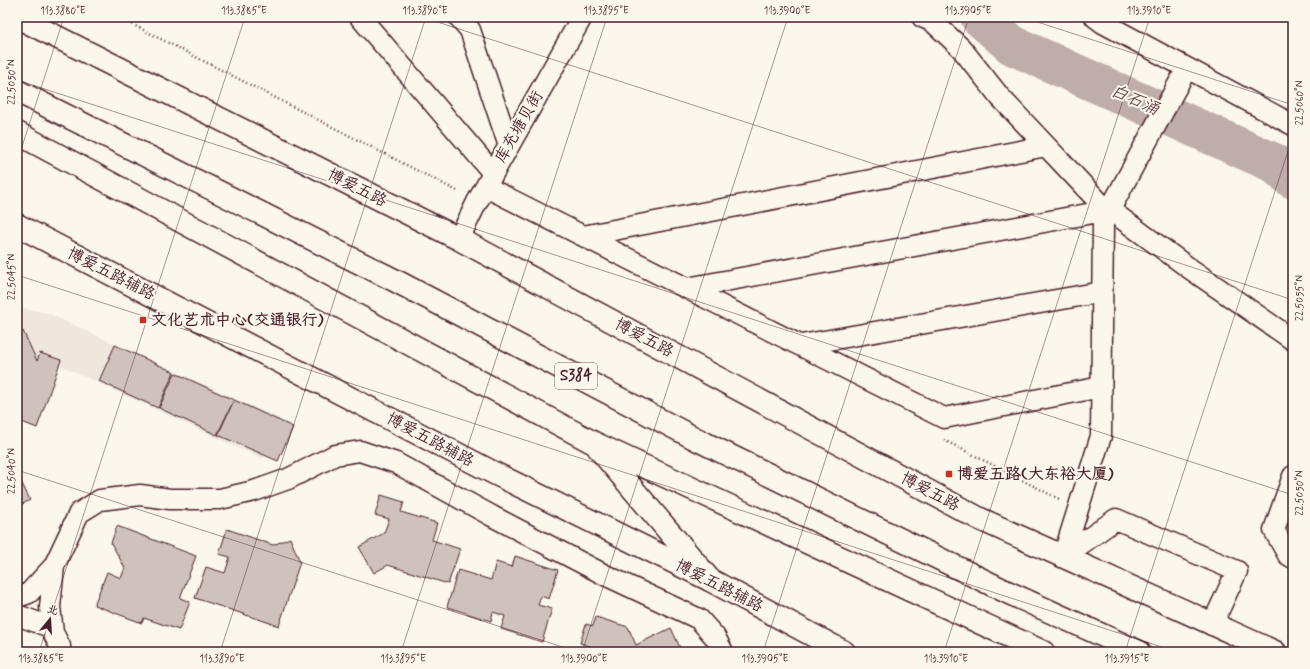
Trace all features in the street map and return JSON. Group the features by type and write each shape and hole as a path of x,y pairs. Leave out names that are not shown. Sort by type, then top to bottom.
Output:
{"main road":[{"name":"博爱五路","path":"17,17 459,239 980,519 1274,652"},
{"name":"S384","path":"17,90 396,281 698,440 1007,592 1139,652"},
{"path":"17,133 594,443 1043,652"},
{"name":"博爱五路辅路","path":"17,225 494,473 710,580 844,652"},
{"path":"594,443 710,580"}],"street":[{"path":"360,17 489,180 583,236 944,418 1101,387"},
{"path":"459,17 470,30 509,146"},
{"name":"库充塘贝街","path":"459,239 489,180 582,17"},
{"path":"922,17 933,22 961,48 1000,97 1099,202 1189,268 1293,340"},
{"path":"1095,17 1293,125"},
{"path":"1063,557 1101,436 1103,222 1186,68"},
{"path":"583,236 1046,146"},
{"path":"687,288 1109,210"},
{"path":"801,345 1102,292"},
{"path":"17,597 29,593 54,566 79,513 100,500 140,495 170,499 220,499 254,491 288,479 335,455 360,451 396,463 492,516 605,575 699,619 715,637 722,652"},
{"path":"1293,476 1274,530 1288,555 1293,558"},
{"path":"1063,557 1116,519 1237,571 1212,624"},
{"path":"53,632 50,607 54,566"},
{"path":"17,615 50,627 60,646 60,652"}],"shaded area":[{"path":"17,307 47,313 280,419 262,459 55,363 24,358 17,361"}],"building":[{"path":"23,331 37,361 40,353 61,360 37,428 17,420 21,410 17,412 17,334"},
{"path":"115,345 174,372 158,408 99,381"},
{"path":"175,373 234,400 217,435 159,408"},
{"path":"234,400 293,427 278,461 218,435"},
{"path":"17,473 30,500 17,507"},
{"path":"381,495 404,502 401,512 437,523 432,540 460,549 448,584 388,565 374,573 359,547 384,533 389,519 375,515"},
{"path":"117,526 196,556 180,598 190,602 179,630 144,618 142,623 94,605 107,572 121,578 125,568 111,543"},
{"path":"227,529 273,545 290,538 300,562 279,626 195,598 206,567 225,573 230,557 219,554"},
{"path":"515,556 558,570 549,599 541,596 538,605 552,609 542,642 501,629 505,616 493,612 491,621 447,607 458,570 491,580 496,562 512,567"},
{"path":"596,617 628,627 636,645 671,628 682,652 599,652 598,649 580,643 586,624 593,626"}],"waterway":[{"name":"白石涌","path":"980,17 1012,45 1274,163 1293,179"}],"place":[{"name":"文化艺术中心(交通银行)","path":"143,320"},
{"name":"博爱五路(大东裕大厦)","path":"949,474"}]}
